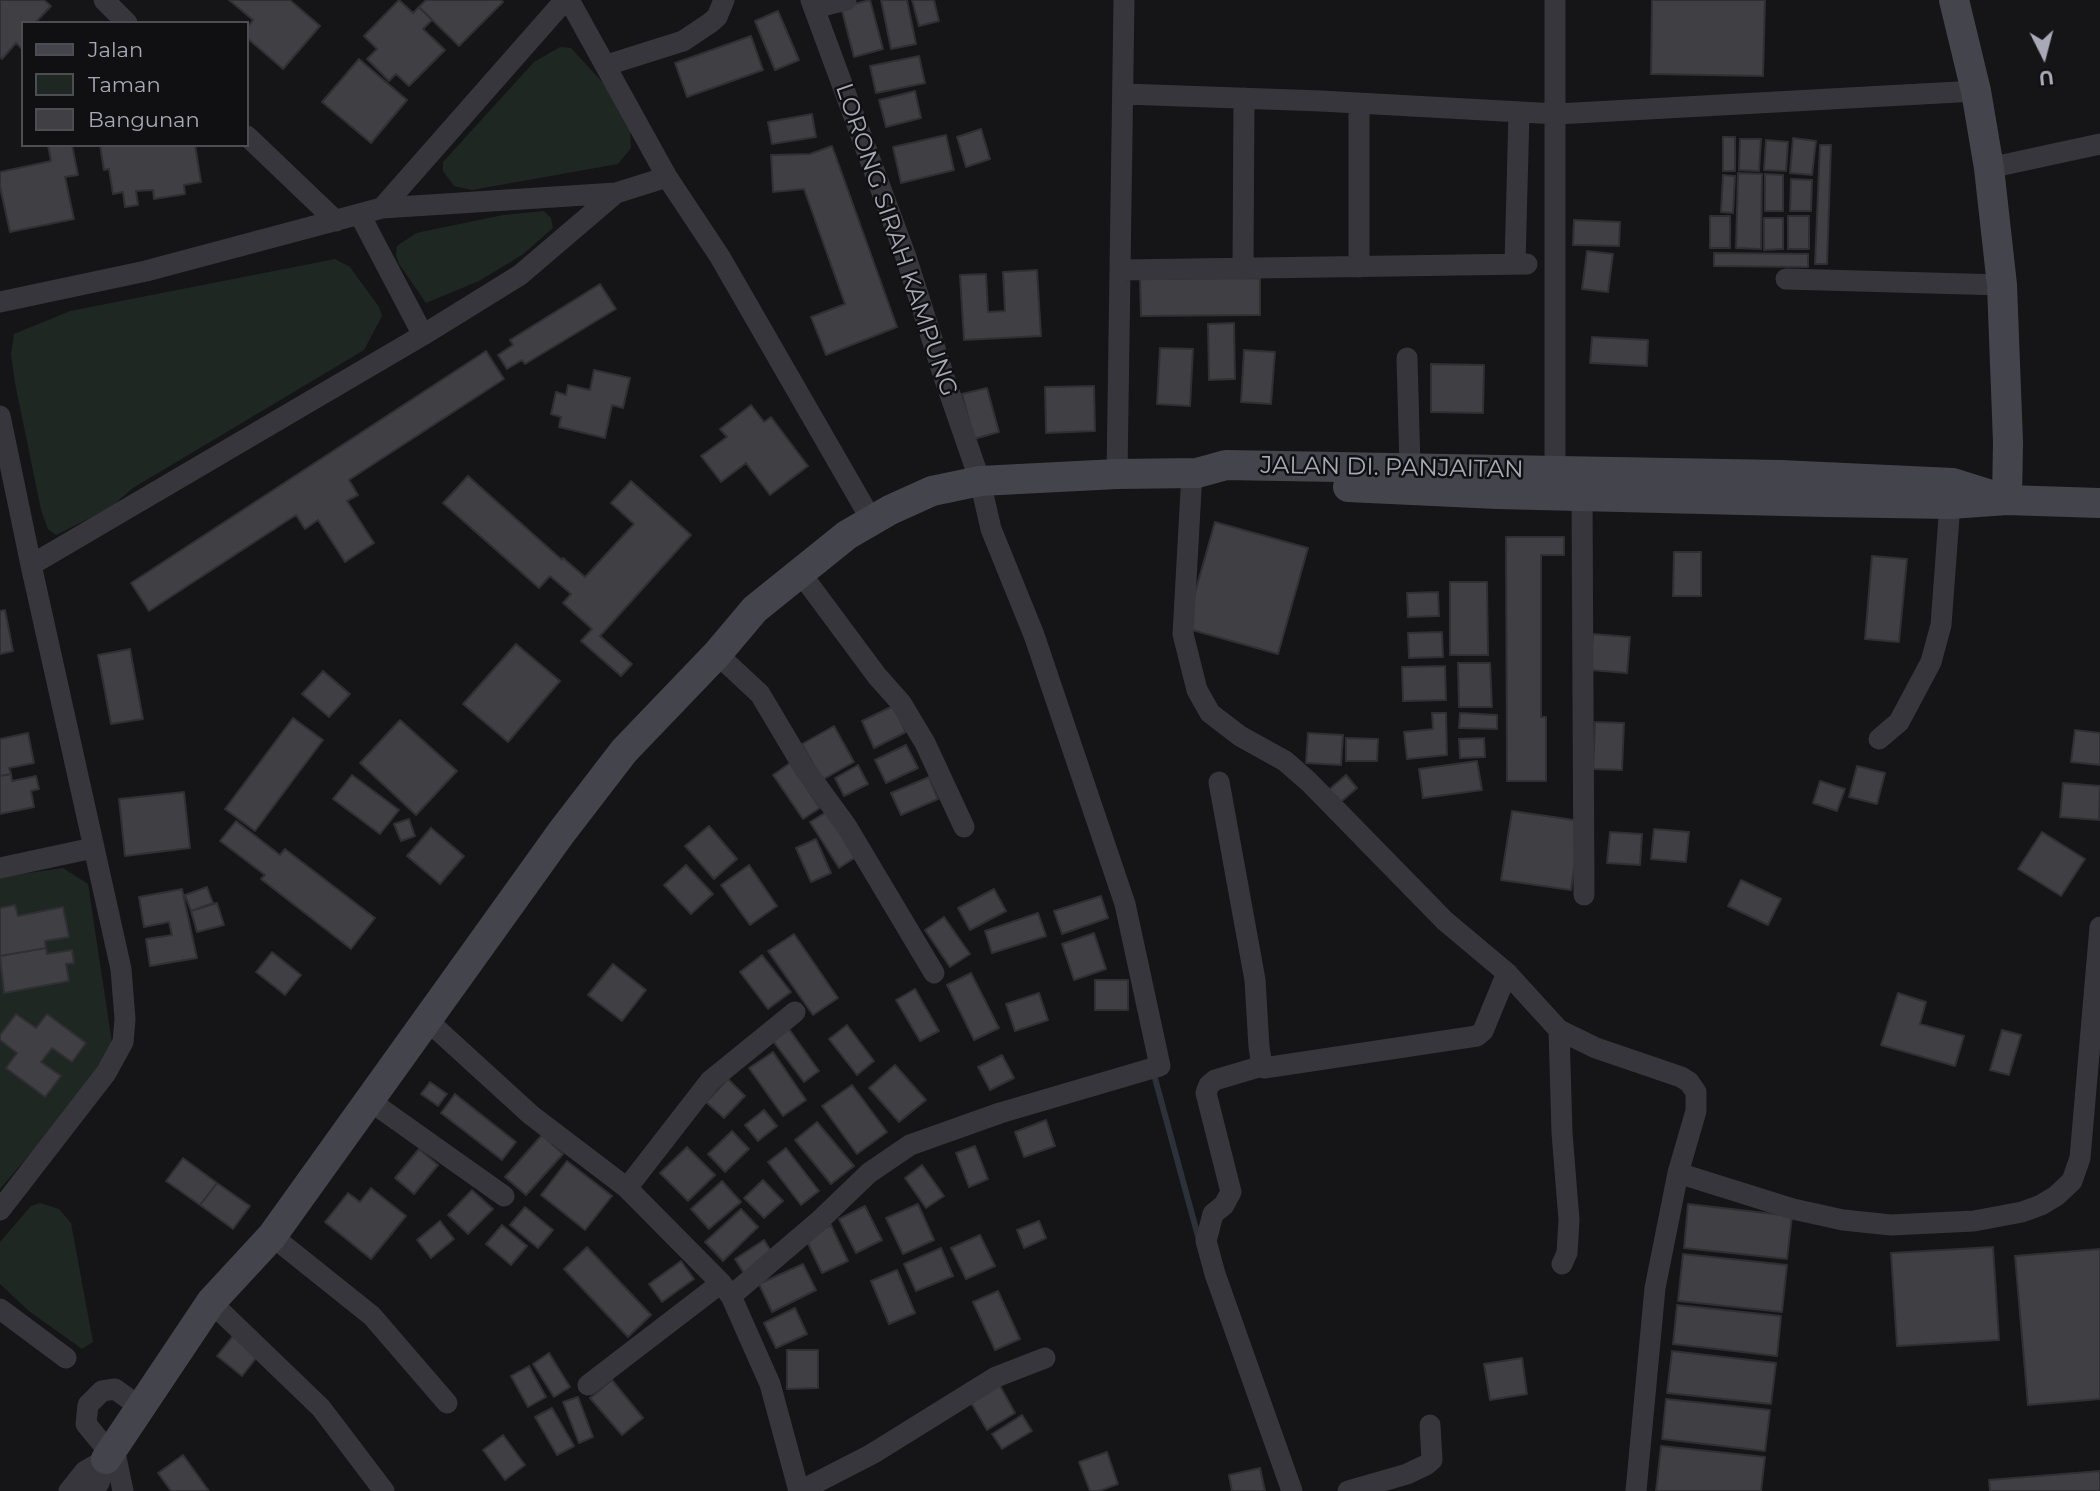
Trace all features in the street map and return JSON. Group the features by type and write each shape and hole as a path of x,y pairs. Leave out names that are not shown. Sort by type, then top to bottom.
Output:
{"main road":[{"path":"1954,0 1976,91 1989,168 2002,285 2007,493"},
{"name":"JALAN DI. PANJAITAN","path":"110,1454 211,1302 272,1236 561,833 624,751 717,654 754,608 847,535 890,510 932,491 980,481 1194,473 1226,465 1780,474 1953,483 2007,493"},
{"path":"1194,473 1238,482 1582,496 1950,504 2007,493 2100,503"}],"street":[{"path":"104,0 125,21"},
{"path":"382,208 567,0 607,65 667,177 720,257 872,521"},
{"path":"607,65 683,41 717,17 724,0"},
{"path":"812,4 846,0"},
{"path":"1117,474 1125,93 1124,0"},
{"path":"1555,0 1555,471"},
{"name":"LORONG SIRAH KAMPUNG","path":"726,1290 819,1222 869,1173 910,1145 987,1117 1160,1066 1125,904 1034,635 991,529 980,481 906,257 812,4"},
{"path":"1125,93 1556,114 1976,91"},
{"path":"1243,269 1244,98"},
{"path":"1359,104 1359,267"},
{"path":"1122,270 1521,264 1518,112"},
{"path":"248,137 336,221"},
{"path":"1989,168 2100,144"},
{"path":"0,302 146,271 382,208 616,193 667,177"},
{"path":"31,565 423,335 520,275 616,193"},
{"path":"360,215 423,335"},
{"path":"1786,279 2002,285"},
{"path":"1408,358 1410,467"},
{"path":"0,416 121,969 125,1009 123,1042 116,1057 89,1097 2,1205"},
{"path":"1194,473 1183,634 1197,690 1210,713 1240,736 1284,761 1309,782 1444,921 1507,973 1559,1030 1596,1048 1681,1077 1689,1082 1697,1097 1696,1111 1678,1173 1655,1288 1636,1491"},
{"path":"1582,496 1584,895"},
{"path":"1879,738 1899,722 1931,662 1941,625 1950,504"},
{"path":"799,571 877,676 901,703 925,743 964,827"},
{"path":"717,654 760,694 804,768 847,827 934,973"},
{"path":"1219,782 1255,980 1262,1066"},
{"path":"0,868 93,848"},
{"path":"1678,1173 1793,1209 1843,1220 1891,1226 1974,1221 2022,1212 2041,1205 2072,1181 2080,1158 2100,927"},
{"path":"1292,1491 1215,1274 1206,1241 1213,1214 1224,1205 1231,1192 1206,1093 1209,1085 1215,1080 1262,1066 1272,1068 1477,1036 1483,1031 1507,973"},
{"path":"627,1188 710,1081 795,1012"},
{"path":"428,1021 531,1115 627,1188 726,1290 770,1384 799,1491 872,1454 996,1377 1045,1358"},
{"path":"1559,1030 1562,1133 1569,1220 1567,1253 1562,1264"},
{"path":"370,1101 504,1196"},
{"path":"272,1236 372,1316 447,1403"},
{"path":"588,1385 726,1290"},
{"path":"211,1302 321,1408 384,1491"},
{"path":"0,1308 66,1358"},
{"path":"123,1491 110,1454 86,1424 88,1405 102,1391 116,1389 140,1407"},
{"path":"1348,1491 1407,1474 1426,1465 1432,1460 1430,1425"},
{"path":"69,1491 85,1471 110,1454"},
{"path":"93,1491 99,1483 110,1454"}],"green space":[{"path":"560,47 571,48 605,85 630,128 631,148 618,164 472,190 454,186 443,171 443,162 534,62"},
{"path":"544,211 551,218 553,228 522,255 479,281 426,303 399,264 396,255 397,246 416,233 503,215"},
{"path":"335,259 350,267 379,307 382,316 364,350 133,488 110,508 56,535 48,529 41,510 15,383 11,354 14,334 70,311"},
{"path":"63,868 88,884 112,1043 81,1095 0,1189 0,877"},
{"path":"40,1203 59,1209 71,1223 93,1342 82,1349 29,1311 0,1284 0,1242 31,1206"}],"building":[{"path":"0,0 44,0 51,6 37,21 21,21 21,48 16,43 2,59"},
{"path":"229,0 290,0 320,26 283,69 248,39 248,27 253,20"},
{"path":"399,0 413,13 419,7 432,20 423,29 445,50 409,86 396,74 389,81 367,59 377,49 364,36"},
{"path":"426,0 503,2 459,46 419,7"},
{"path":"870,0 883,49 854,57 841,7"},
{"path":"881,0 907,0 916,44 891,49"},
{"path":"912,0 934,0 939,21 919,26"},
{"path":"1652,0 1765,0 1763,76 1651,74"},
{"path":"778,11 799,60 775,70 755,21"},
{"path":"751,36 763,70 687,97 675,63"},
{"path":"919,56 925,83 876,93 870,66"},
{"path":"359,59 407,100 371,143 322,102"},
{"path":"915,91 921,118 886,127 879,100"},
{"path":"812,114 816,137 772,144 768,122"},
{"path":"981,129 990,159 966,167 957,137"},
{"path":"946,135 954,170 901,183 893,147"},
{"path":"1723,137 1735,137 1735,171 1723,171"},
{"path":"1793,138 1816,141 1812,175 1790,173"},
{"path":"1740,139 1761,139 1759,171 1739,170"},
{"path":"1766,140 1788,142 1786,171 1764,170"},
{"path":"1820,145 1831,145 1827,264 1815,264"},
{"path":"832,146 897,327 826,355 811,317 845,304 804,189 773,192 771,155 810,154"},
{"path":"48,147 72,147 78,175 65,177 74,219 10,232 0,187 0,172 51,161"},
{"path":"100,147 195,147 201,182 184,185 185,194 154,199 153,190 136,191 138,205 125,207 123,192 113,194 109,169 104,170"},
{"path":"1738,173 1762,174 1761,249 1736,248"},
{"path":"1765,174 1783,175 1783,211 1765,211"},
{"path":"1723,175 1735,176 1733,213 1721,212"},
{"path":"1791,179 1812,180 1811,211 1790,211"},
{"path":"1710,216 1730,216 1730,248 1710,248"},
{"path":"1788,216 1809,216 1809,249 1788,249"},
{"path":"1764,218 1783,218 1783,249 1764,250"},
{"path":"1574,220 1620,222 1619,246 1573,245"},
{"path":"1587,251 1613,254 1608,292 1582,289"},
{"path":"1714,253 1808,254 1808,267 1714,266"},
{"path":"1037,270 1041,336 964,340 960,275 986,274 988,312 1005,311 1003,272"},
{"path":"1260,278 1260,315 1141,316 1140,279"},
{"path":"600,284 616,309 525,364 522,360 507,369 498,355 513,345 510,340"},
{"path":"1234,323 1235,379 1209,380 1208,324"},
{"path":"1592,337 1648,340 1647,366 1590,363"},
{"path":"1160,348 1193,349 1190,406 1157,404"},
{"path":"1244,350 1275,352 1271,404 1241,402"},
{"path":"486,351 504,379 349,480 358,495 347,501 374,543 345,562 318,520 305,529 296,515 149,611 131,583"},
{"path":"1431,364 1484,365 1483,413 1431,412"},
{"path":"594,370 630,378 623,408 612,405 605,438 559,427 561,417 551,414 556,392 566,395 568,385 590,390"},
{"path":"1094,386 1095,431 1046,433 1045,387"},
{"path":"987,388 999,432 974,439 962,394"},
{"path":"751,405 764,422 771,417 808,466 770,495 746,463 721,482 701,456 727,437 720,429"},
{"path":"468,476 562,560 563,558 585,577 634,524 611,503 631,481 691,535 600,636 632,664 621,676 581,641 592,629 563,603 571,594 550,576 539,588 443,503"},
{"path":"1215,522 1308,548 1278,654 1185,628"},
{"path":"1506,537 1564,537 1564,555 1541,555 1541,717 1546,717 1546,781 1507,781"},
{"path":"1674,552 1701,552 1701,596 1673,596"},
{"path":"1872,556 1907,559 1899,642 1865,639"},
{"path":"1450,582 1487,582 1488,655 1450,655"},
{"path":"1438,592 1439,616 1408,617 1407,593"},
{"path":"5,610 13,651 0,654 0,611"},
{"path":"1442,632 1443,657 1409,658 1408,633"},
{"path":"1593,634 1630,637 1627,673 1590,670"},
{"path":"516,644 560,681 508,742 463,704"},
{"path":"130,649 143,719 111,724 98,655"},
{"path":"1458,663 1490,663 1492,707 1459,707"},
{"path":"1445,666 1446,700 1403,701 1402,667"},
{"path":"323,671 350,694 329,717 302,694"},
{"path":"893,706 906,732 874,748 862,721"},
{"path":"1432,713 1446,713 1447,755 1407,759 1404,732 1433,729"},
{"path":"1460,713 1497,715 1497,729 1459,728"},
{"path":"293,718 323,740 255,831 225,809"},
{"path":"400,720 457,771 416,815 360,763"},
{"path":"1595,722 1624,723 1622,770 1593,769"},
{"path":"834,726 854,762 822,780 802,744"},
{"path":"2075,730 2100,733 2100,765 2071,762"},
{"path":"28,733 34,763 9,768 11,774 0,776 0,739"},
{"path":"1308,733 1343,735 1341,765 1306,763"},
{"path":"1346,738 1378,739 1377,761 1346,761"},
{"path":"1484,738 1485,757 1460,758 1459,739"},
{"path":"906,745 918,768 886,783 875,760"},
{"path":"1477,761 1482,790 1423,798 1419,769"},
{"path":"790,763 820,808 803,819 773,775"},
{"path":"858,765 868,784 844,796 835,778"},
{"path":"1857,766 1885,773 1877,804 1849,797"},
{"path":"11,774 12,781 36,776 39,789 31,791 34,807 0,814 0,776"},
{"path":"352,775 399,810 380,834 333,799"},
{"path":"1346,775 1357,788 1336,806 1325,793"},
{"path":"929,777 938,799 901,815 891,793"},
{"path":"1820,781 1845,789 1837,811 1813,803"},
{"path":"2063,783 2100,786 2099,820 2060,817"},
{"path":"184,792 190,848 125,856 119,799"},
{"path":"828,811 856,857 839,868 810,822"},
{"path":"1512,811 1581,821 1571,890 1501,880"},
{"path":"409,819 415,836 401,841 394,824"},
{"path":"236,821 280,855 285,849 375,918 351,949 261,879 265,875 220,841"},
{"path":"709,826 737,859 714,879 685,846"},
{"path":"431,828 464,856 440,884 407,856"},
{"path":"1654,829 1689,832 1686,862 1651,859"},
{"path":"1610,832 1642,834 1640,865 1607,863"},
{"path":"2042,832 2085,859 2061,896 2018,869"},
{"path":"816,839 831,873 811,882 796,848"},
{"path":"686,865 713,894 691,914 664,885"},
{"path":"749,865 777,906 750,925 721,885"},
{"path":"1741,880 1781,899 1768,925 1728,906"},
{"path":"207,887 213,903 191,911 185,895"},
{"path":"182,889 197,958 150,966 146,939 172,935 169,922 144,927 139,897"},
{"path":"994,889 1006,911 970,930 958,908"},
{"path":"1101,896 1108,918 1062,934 1054,911"},
{"path":"217,903 224,925 197,932 191,911"},
{"path":"15,905 18,916 63,907 69,937 45,941 46,948 0,956 0,908"},
{"path":"1038,913 1046,936 992,953 985,931"},
{"path":"944,917 970,954 950,967 925,930"},
{"path":"1094,933 1106,969 1074,980 1062,944"},
{"path":"794,934 838,998 813,1015 768,951"},
{"path":"46,948 47,954 72,950 74,963 66,964 69,981 4,993 0,956"},
{"path":"272,952 301,975 285,995 256,972"},
{"path":"762,955 791,992 768,1009 740,972"},
{"path":"613,964 646,990 622,1021 588,995"},
{"path":"971,973 999,1028 974,1040 947,985"},
{"path":"1095,980 1128,980 1128,1010 1095,1010"},
{"path":"915,989 939,1031 920,1041 896,1000"},
{"path":"1039,993 1048,1020 1015,1031 1006,1004"},
{"path":"1898,993 1926,1002 1920,1024 1964,1036 1955,1066 1881,1045"},
{"path":"16,1014 36,1028 47,1014 86,1043 72,1062 52,1048 41,1062 61,1076 45,1097 6,1068 17,1053 0,1040 0,1035"},
{"path":"847,1025 874,1061 857,1075 829,1039"},
{"path":"789,1029 819,1071 804,1082 773,1041"},
{"path":"2002,1030 2021,1035 2009,1075 1990,1070"},
{"path":"773,1052 806,1100 783,1116 749,1068"},
{"path":"1002,1055 1014,1078 990,1090 978,1067"},
{"path":"895,1065 926,1100 899,1122 869,1088"},
{"path":"728,1079 745,1096 724,1118 706,1102"},
{"path":"430,1082 447,1094 438,1106 421,1094"},
{"path":"852,1085 887,1132 857,1154 822,1106"},
{"path":"455,1094 516,1142 502,1160 441,1113"},
{"path":"764,1110 777,1126 758,1141 745,1125"},
{"path":"1046,1120 1055,1146 1024,1157 1015,1132"},
{"path":"817,1122 854,1166 831,1184 795,1140"},
{"path":"732,1131 749,1149 725,1172 708,1154"},
{"path":"542,1135 563,1154 526,1195 505,1177"},
{"path":"975,1146 988,1179 969,1187 956,1153"},
{"path":"687,1147 715,1175 688,1201 660,1173"},
{"path":"786,1148 819,1191 801,1205 768,1162"},
{"path":"419,1149 438,1165 414,1194 395,1178"},
{"path":"183,1158 217,1183 200,1205 166,1181"},
{"path":"567,1161 612,1196 585,1230 541,1195"},
{"path":"922,1165 944,1196 926,1208 905,1178"},
{"path":"763,1180 783,1201 764,1218 744,1198"},
{"path":"722,1181 741,1202 709,1229 691,1209"},
{"path":"217,1183 250,1206 233,1229 200,1205"},
{"path":"371,1188 406,1216 371,1259 325,1222 348,1193 360,1202"},
{"path":"472,1190 493,1209 468,1234 448,1215"},
{"path":"918,1204 934,1240 903,1254 886,1218"},
{"path":"1688,1204 1792,1216 1787,1259 1684,1248"},
{"path":"865,1206 882,1240 856,1253 839,1219"},
{"path":"525,1207 553,1230 538,1248 510,1225"},
{"path":"741,1209 758,1227 723,1261 705,1242"},
{"path":"440,1221 454,1239 431,1258 417,1240"},
{"path":"1039,1221 1046,1238 1024,1248 1017,1230"},
{"path":"502,1225 527,1246 511,1265 486,1244"},
{"path":"831,1225 848,1261 822,1273 805,1237"},
{"path":"980,1235 995,1266 966,1279 951,1248"},
{"path":"764,1240 774,1256 745,1275 735,1259"},
{"path":"587,1247 651,1315 628,1337 564,1269"},
{"path":"1993,1247 1999,1340 1897,1346 1891,1253"},
{"path":"941,1248 953,1276 916,1291 904,1264"},
{"path":"2100,1249 2100,1399 2028,1405 2015,1256"},
{"path":"1683,1254 1787,1265 1782,1312 1678,1301"},
{"path":"681,1261 694,1279 662,1302 649,1284"},
{"path":"803,1264 816,1290 772,1312 759,1284"},
{"path":"897,1270 915,1313 889,1324 871,1281"},
{"path":"998,1291 1020,1339 995,1350 973,1302"},
{"path":"1677,1305 1781,1316 1777,1356 1673,1344"},
{"path":"795,1308 807,1334 776,1348 764,1323"},
{"path":"236,1332 261,1352 242,1376 217,1356"},
{"path":"787,1350 818,1350 818,1388 787,1389"},
{"path":"1672,1351 1776,1363 1771,1404 1667,1393"},
{"path":"549,1353 570,1387 554,1397 533,1364"},
{"path":"1522,1358 1527,1394 1490,1400 1484,1364"},
{"path":"529,1366 546,1397 528,1407 511,1376"},
{"path":"612,1380 643,1418 622,1435 590,1398"},
{"path":"999,1384 1015,1413 987,1430 970,1401"},
{"path":"578,1397 593,1437 579,1443 563,1402"},
{"path":"1666,1399 1770,1410 1765,1451 1662,1439"},
{"path":"552,1408 574,1446 557,1455 535,1417"},
{"path":"1022,1415 1032,1431 1002,1449 992,1434"},
{"path":"503,1435 525,1465 505,1480 483,1450"},
{"path":"1661,1446 1765,1457 1761,1491 1656,1491"},
{"path":"1107,1452 1118,1484 1099,1491 1090,1491 1079,1462"},
{"path":"183,1455 209,1491 171,1491 158,1473"},
{"path":"1260,1468 1265,1491 1232,1491 1229,1475"},
{"path":"2100,1471 2100,1491 1990,1491 1989,1480"}],"waterway":[{"path":"1153,1071 1199,1240"}]}
